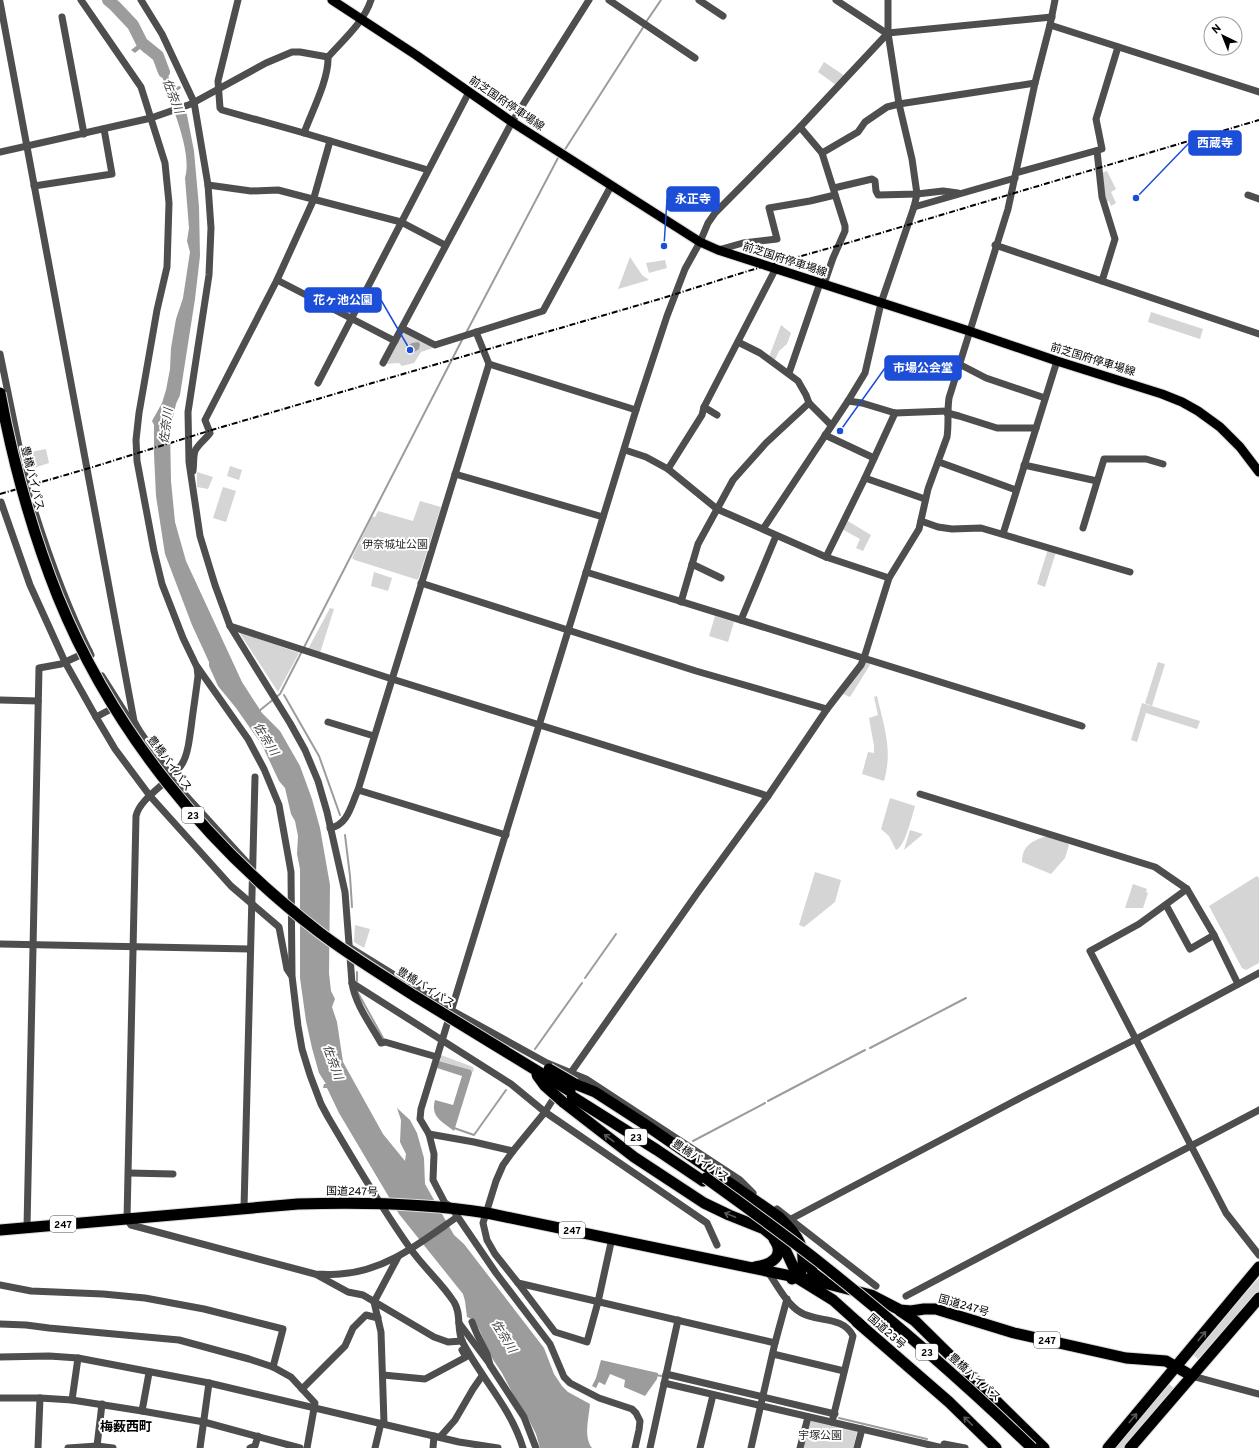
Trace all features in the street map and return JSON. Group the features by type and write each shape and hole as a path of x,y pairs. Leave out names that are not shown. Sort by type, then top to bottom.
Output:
{"highway":[{"name":"豊橋バイパス","path":"0,393 30,518 59,599 81,647 116,711 140,746 199,822 230,854 281,901 345,950 704,1180 816,1260 885,1315 965,1385 1032,1448"},
{"name":"豊橋バイパス","path":"0,411 26,519 54,600 76,649 113,713 136,749 168,790 227,857 278,905 317,936 385,982 569,1093"},
{"path":"569,1093 595,1092 643,1123 779,1217 793,1232 808,1258 813,1272 829,1284"},
{"path":"569,1093 634,1157 704,1203 767,1231 784,1247 788,1254 792,1278"},
{"name":"豊橋バイパス","path":"704,1180 814,1263 882,1318 962,1388 1026,1448"},
{"name":"国道247号","path":"0,1230 244,1208 330,1203 447,1207 487,1213 612,1238 752,1267 792,1278"},
{"path":"752,1267 765,1265 778,1255 776,1242 767,1231"},
{"path":"792,1278 802,1269 802,1248"},
{"name":"国道247号","path":"700,1257 770,1275 829,1284 871,1295 900,1310 911,1311 936,1309 1014,1333 1126,1358 1166,1361 1192,1376"},
{"path":"1108,1448 1259,1267"},
{"name":"国道23号","path":"792,1278 801,1285 821,1296 863,1327 949,1402 992,1447"},
{"path":"1130,1448 1259,1298"},
{"name":"23","path":"900,1310 915,1321 1044,1448"}],"main road":[{"name":"前芝国府停車場線","path":"332,0 512,122 700,242 718,250 1162,394 1182,402 1198,411 1220,427 1240,447 1259,472"}],"street":[{"path":"81,0 141,86 153,117 165,163 169,203 167,267 156,310 136,440 137,461 154,551 162,584 183,638 196,664 248,739 264,769 279,804 291,872 292,976 294,1002 302,1049 319,1097 328,1117 412,1248 455,1303 459,1323 460,1342 466,1357 425,1378 383,1375"},
{"path":"141,0 162,34 192,103 208,185 212,228 209,275 188,412 189,462 200,536 215,586 230,626 269,687 305,750 318,781 344,892 352,983 358,1002 381,1043 385,1042 437,1057"},
{"path":"238,0 218,81 220,108 222,110 330,140 428,170"},
{"path":"304,133 325,78 328,66 328,57 361,19 371,0"},
{"path":"383,363 512,122 590,0"},
{"path":"609,0 695,58"},
{"path":"699,0 723,16"},
{"path":"836,0 888,33 1052,17"},
{"path":"763,529 865,373 881,303 914,208 917,194 912,159 899,104 888,33 888,0"},
{"path":"612,1238 598,1302 587,1342 556,1332 495,1254 488,1240 483,1223 503,1165 545,1112 571,1072 698,892 768,796 827,709 861,665 889,578 919,528 925,499 939,462 947,433 948,398 1008,209 1035,83 1055,0"},
{"path":"0,2 132,714 143,738"},
{"path":"62,17 84,134"},
{"path":"1050,25 1259,92"},
{"path":"634,1448 640,1421 636,1413 632,1409 600,1398 570,1383 564,1377 550,1344 447,1207 433,1180 434,1154 429,1134 420,1120 421,1109 603,517 625,450 636,410 667,316 685,269 700,242 708,223 715,213 800,127 888,33"},
{"path":"914,208 1015,175 1102,149 1096,119 1118,47"},
{"path":"0,152 153,117 192,103 219,87 266,63 292,52 328,57"},
{"path":"822,153 858,132 865,122 887,108 899,104 1035,83"},
{"path":"318,383 469,92"},
{"path":"789,373 822,284 845,231 845,226 835,191 822,153 800,127"},
{"path":"34,186 112,174 104,129"},
{"path":"192,477 195,451 210,433 205,420 277,280 313,201 330,140"},
{"path":"1097,151 1102,197 1115,240 1102,281"},
{"path":"718,250 743,243 777,239 769,208 810,201 872,179 875,180 878,195 917,194 943,191 958,193"},
{"path":"208,185 250,191 278,190 313,201 401,222 445,246"},
{"path":"402,328 435,345 543,311 611,186"},
{"path":"1248,195 1259,199"},
{"path":"996,245 1259,334"},
{"path":"668,468 702,415 704,408 776,268"},
{"path":"277,280 395,341"},
{"path":"330,828 342,823 345,819 358,790 489,364 476,332"},
{"path":"738,342 754,349 789,373 801,385 809,403 831,425"},
{"path":"0,354 28,494 52,566 89,651 119,704 167,769 170,778 252,868"},
{"path":"1002,534 1057,361"},
{"path":"489,364 636,410"},
{"path":"959,364 986,378 1046,398"},
{"path":"848,401 862,403 895,413 947,412 997,428 1036,428"},
{"path":"681,602 698,544 733,480 766,443 809,403"},
{"path":"704,408 717,414"},
{"path":"826,557 895,413"},
{"path":"825,435 874,458"},
{"path":"625,450 646,457 668,468 717,509 826,557 889,578"},
{"path":"1083,528 1104,459 1146,459 1163,464"},
{"path":"939,462 1016,490"},
{"path":"1024,465 1097,481"},
{"path":"455,474 603,517"},
{"path":"865,478 925,499"},
{"path":"2,502 30,585 65,662 96,717 116,749 150,796 214,869 251,904 279,927 287,969 292,976"},
{"path":"921,521 938,527 952,529 981,528 1130,572"},
{"path":"741,620 776,536"},
{"path":"692,564 721,578"},
{"path":"586,572 1082,726"},
{"path":"421,583 696,671 827,709"},
{"path":"230,626 768,796"},
{"path":"27,1227 39,668 61,664 89,651"},
{"path":"196,664 198,676 188,749 184,762 170,778 138,808 136,816 127,1219 131,1225 315,1274 348,1292 363,1295 434,1337 448,1342 460,1342"},
{"path":"0,700 38,701"},
{"path":"96,717 119,704"},
{"path":"328,722 374,736"},
{"path":"244,1208 255,777"},
{"path":"358,790 506,835"},
{"path":"920,794 1155,867 1186,888 1214,935 1238,984"},
{"path":"1186,888 1166,905 1139,924 1090,951 1226,1213 1259,1255"},
{"path":"1166,905 1190,949 1214,935"},
{"path":"0,944 250,949"},
{"path":"349,947 451,1010 547,1063 586,1079 740,1180 748,1189 791,1219 876,1286"},
{"path":"791,1219 1259,973"},
{"path":"352,983 512,1084 545,1112 707,1223 717,1245"},
{"path":"906,1296 1259,1110"},
{"path":"429,1134 513,1151"},
{"path":"129,1173 174,1174"},
{"path":"315,1274 340,1274 378,1265 398,1257 455,1218"},
{"path":"375,1448 382,1423 383,1375 381,1332 374,1302 398,1257"},
{"path":"770,1275 786,1299 799,1311 808,1317 839,1323 850,1331 852,1336 832,1422"},
{"path":"518,1283 775,1343"},
{"path":"0,1285 31,1291 103,1294 144,1298 204,1310 284,1329 274,1367"},
{"path":"751,1448 786,1299"},
{"path":"302,1389 345,1346 354,1328 366,1315 378,1318"},
{"path":"650,1448 678,1320"},
{"path":"472,1322 487,1354 490,1365"},
{"path":"459,1323 490,1365 524,1417 536,1448"},
{"path":"0,1324 26,1325 178,1340 274,1367 291,1378 315,1403 313,1407 307,1448"},
{"path":"460,1342 510,1415 518,1432 523,1448"},
{"path":"773,1354 844,1371"},
{"path":"0,1357 49,1356 78,1358 208,1383 437,1437 498,1448"},
{"path":"72,1400 78,1358"},
{"path":"142,1411 150,1373"},
{"path":"666,1374 834,1414"},
{"path":"432,1448 437,1437 455,1420 482,1376"},
{"path":"1192,1376 1259,1394"},
{"path":"200,1448 208,1383"},
{"path":"664,1383 943,1448 944,1444 965,1448"},
{"path":"700,1448 714,1395"},
{"path":"0,1398 40,1398 102,1404 204,1422 258,1436 282,1445 300,1448"},
{"path":"38,1448 40,1398"},
{"path":"97,1446 102,1404"},
{"path":"800,1448 808,1417"},
{"path":"857,1448 862,1429"},
{"path":"250,1448 255,1446 258,1436"},
{"path":"68,1448 97,1446 113,1448"}],"green space":[{"path":"824,62 845,76 836,85 818,72"},
{"path":"1107,171 1116,189 1111,192 1116,203 1111,206 1109,201 1104,203 1101,173"},
{"path":"630,257 642,275 649,280 618,289"},
{"path":"665,260 667,268 649,273 646,263"},
{"path":"1151,312 1203,329 1200,339 1148,322"},
{"path":"781,325 791,333 787,344 779,351 774,362 769,357"},
{"path":"402,332 406,332 433,348 421,352 414,363 402,366 399,363 385,364"},
{"path":"46,449 49,463 28,470 25,453"},
{"path":"230,466 242,470 239,480 227,476"},
{"path":"197,472 213,477 208,489 197,487"},
{"path":"223,487 236,491 226,522 213,518"},
{"name":"伊奈城址公園","path":"420,501 441,507 418,580 352,558 372,517 375,517 378,511 413,521"},
{"path":"846,520 871,535 863,551 856,548 860,539 842,529"},
{"path":"1048,549 1056,552 1045,587 1037,584"},
{"path":"374,572 392,578 388,591 371,586"},
{"path":"330,608 334,609 320,653 308,649"},
{"path":"715,616 734,622 728,642 709,636"},
{"path":"239,632 299,653 278,692"},
{"path":"866,660 869,661 870,665 850,697 843,694"},
{"path":"1158,662 1165,664 1152,706 1145,703"},
{"path":"877,696 885,728 888,748 887,769 884,781 862,774 868,752 874,753 869,718 878,715 874,697"},
{"path":"1142,703 1200,721 1197,729 1146,713 1137,742 1131,740"},
{"path":"890,798 915,806 905,837 899,848 896,850 889,836 881,829"},
{"path":"910,830 923,834 904,850"},
{"path":"1048,836 1064,841 1069,845 1065,858 1051,874 1022,862 1024,851 1029,844"},
{"path":"815,872 841,880 835,902 804,927 799,925"},
{"path":"1257,876 1259,878 1259,963 1246,970 1242,968 1209,906"},
{"path":"1133,884 1147,889 1146,892 1148,893 1143,908 1125,908"},
{"path":"355,925 370,929 364,948 354,942"},
{"path":"441,1055 473,1067 474,1070 472,1073 471,1070 440,1061"},
{"path":"1259,1278 1259,1293 1198,1359 1191,1353"},
{"path":"1168,1383 1176,1390 1123,1448 1113,1448"},
{"name":"宇塚公園","path":"812,1420 856,1430 857,1432 853,1448 802,1448 810,1421"}],"water":[{"path":"144,40 148,45 150,43 174,87 180,86 181,88 177,91 187,115 194,151 199,207 200,256 195,299 180,395 176,404 170,430 171,481 175,522 186,561 242,682 262,713 280,731 300,766 312,799 320,828 330,885 329,973 331,991 335,999 332,1007 337,1022 343,1062 383,1134 405,1161 406,1154 400,1142 401,1120 397,1108 410,1120 417,1133 424,1158 425,1184 454,1235 464,1244 544,1348 554,1374 562,1386 568,1392 590,1404 587,1432 589,1443 592,1448 540,1448 536,1434 526,1414 518,1404 502,1373 492,1358 474,1320 467,1317 463,1294 399,1214 339,1113 327,1088 323,1088 324,1084 326,1084 319,1073 312,1048 306,1021 300,978 300,869 297,854 298,836 295,821 291,814 285,788 279,781 262,745 236,708 218,686 192,625 165,554 156,496 154,425 152,421 162,403 166,390 176,319 183,298 190,252 187,241 189,228 185,178 187,167 186,154 180,127 161,74 158,60 151,51 144,53 141,48 135,53 131,50"},
{"path":"418,342 420,344 419,349 411,354 407,353 408,346 412,343"},
{"path":"439,1061 471,1070 472,1073 454,1131 438,1118 434,1111 434,1106 435,1100 453,1105 462,1076 437,1068"},
{"path":"601,1360 658,1373 657,1379 645,1396 624,1387 625,1380 610,1374 605,1385 599,1382 596,1388 592,1386"}],"waterway":[{"name":"佐奈川","path":"108,0 133,25 142,43 158,56 164,72"},
{"path":"646,22 661,0"},
{"path":"564,151 644,26"},
{"path":"466,333 559,156"},
{"path":"259,711 280,694 463,338"},
{"path":"284,695 319,756 340,815"},
{"path":"345,835 352,907"},
{"path":"585,978 616,934"},
{"path":"357,972 357,981"},
{"path":"535,1049 582,983"},
{"path":"358,990 358,993 383,1038"},
{"path":"870,1048 966,998"},
{"path":"768,1101 865,1050"},
{"path":"454,1128 474,1135 506,1090"},
{"path":"693,1141 765,1103"},
{"path":"655,1375 662,1376"},
{"path":"839,1418 927,1439"}],"railway":[{"path":"0,494 1259,120"}],"place":[{"name":"西蔵寺","path":"1136,198"},
{"name":"永正寺","path":"664,246"},
{"name":"花ヶ池公園","path":"410,350"},
{"name":"市場公会堂","path":"840,431"}],"district":[{"name":"梅薮西町","path":"126,1426"}]}
